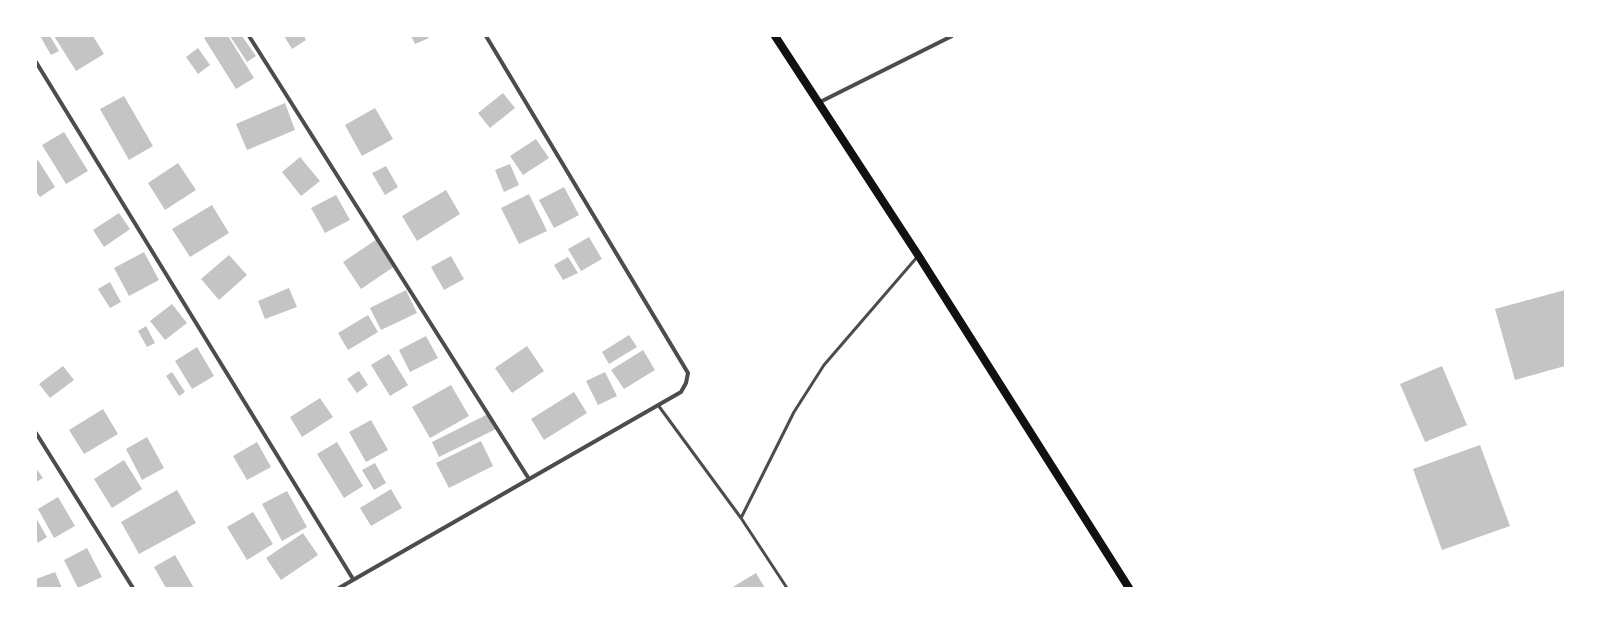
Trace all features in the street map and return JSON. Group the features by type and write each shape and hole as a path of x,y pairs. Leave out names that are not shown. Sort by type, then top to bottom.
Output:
{"main road":[{"path":"775,36 918,256 1129,588"}],"street":[{"path":"249,36 529,479"},
{"path":"339,588 658,405 680,392 686,383 688,373 486,36"},
{"path":"818,103 952,36"},
{"path":"36,62 353,579"},
{"path":"36,433 132,588"}],"lane":[{"path":"741,518 794,412 824,365 918,256"},
{"path":"658,405 741,518 787,588"}],"building":[{"path":"40,36 50,36 59,51 51,55"},
{"path":"54,36 93,36 104,54 76,71"},
{"path":"208,36 228,36 254,78 236,89 204,38"},
{"path":"230,36 242,36 256,56 247,62"},
{"path":"284,36 304,36 306,40 292,49"},
{"path":"411,36 428,36 429,38 415,44"},
{"path":"198,48 210,65 198,74 186,57"},
{"path":"503,93 515,108 490,128 478,113"},
{"path":"124,96 153,146 129,160 100,109"},
{"path":"285,103 295,130 247,150 236,124"},
{"path":"375,108 393,139 362,156 345,125"},
{"path":"64,132 88,171 66,184 42,145"},
{"path":"536,139 549,158 523,175 510,156"},
{"path":"300,157 320,181 301,196 282,172"},
{"path":"38,160 55,187 40,197 36,192 36,161"},
{"path":"178,163 196,190 165,210 148,183"},
{"path":"510,164 519,185 504,192 495,170"},
{"path":"386,166 398,187 385,195 372,173"},
{"path":"564,187 579,215 554,228 539,200"},
{"path":"446,190 460,214 417,241 402,216"},
{"path":"529,194 547,231 519,244 501,208"},
{"path":"336,195 350,220 325,233 311,208"},
{"path":"212,205 229,233 190,257 172,229"},
{"path":"119,213 130,229 104,247 93,230"},
{"path":"589,237 602,259 581,271 568,249"},
{"path":"377,239 395,266 361,289 343,262"},
{"path":"144,252 159,280 129,296 114,268"},
{"path":"229,255 247,275 219,300 201,279"},
{"path":"451,256 464,279 444,290 431,267"},
{"path":"568,257 578,273 563,280 554,265"},
{"path":"110,282 121,302 110,308 98,289"},
{"path":"289,288 297,307 265,319 258,301"},
{"path":"406,290 417,313 381,330 370,308"},
{"path":"1565,290 1565,366 1515,380 1495,309"},
{"path":"172,304 187,323 165,340 150,321"},
{"path":"368,315 378,332 348,350 338,333"},
{"path":"146,326 155,343 147,347 138,331"},
{"path":"629,335 637,347 609,364 602,352"},
{"path":"426,336 438,358 410,372 399,350"},
{"path":"527,346 544,371 512,393 495,368"},
{"path":"197,347 214,376 192,389 175,361"},
{"path":"643,350 655,370 624,389 611,370"},
{"path":"389,354 408,385 390,396 371,365"},
{"path":"63,366 74,380 50,398 39,384"},
{"path":"1442,366 1467,425 1425,442 1400,384"},
{"path":"359,371 368,385 357,393 347,379"},
{"path":"172,372 185,392 179,396 166,376"},
{"path":"605,372 617,396 598,405 586,381"},
{"path":"451,385 469,416 430,438 412,407"},
{"path":"574,392 587,413 544,440 531,419"},
{"path":"320,398 333,417 302,437 290,417"},
{"path":"103,409 118,434 84,454 69,430"},
{"path":"488,414 496,429 439,457 432,442"},
{"path":"371,420 388,450 366,462 349,432"},
{"path":"147,437 164,468 142,480 126,449"},
{"path":"481,441 493,466 449,488 436,463"},
{"path":"257,442 271,467 247,480 233,456"},
{"path":"337,442 363,486 344,498 317,454"},
{"path":"1480,445 1510,526 1442,550 1413,469"},
{"path":"124,460 142,489 112,508 94,479"},
{"path":"375,463 386,483 374,490 362,470"},
{"path":"36,468 43,478 36,482"},
{"path":"391,489 402,508 371,526 360,508"},
{"path":"177,490 196,523 139,554 121,522"},
{"path":"287,491 307,527 282,541 262,504"},
{"path":"58,497 75,526 54,538 38,509"},
{"path":"253,512 273,544 247,560 227,527"},
{"path":"36,518 47,537 38,543 36,539"},
{"path":"303,533 318,555 281,580 266,558"},
{"path":"87,548 102,577 78,588 64,560"},
{"path":"175,555 194,588 166,588 154,567"},
{"path":"55,572 62,588 36,588 36,579"},
{"path":"756,573 765,588 731,588"}]}
